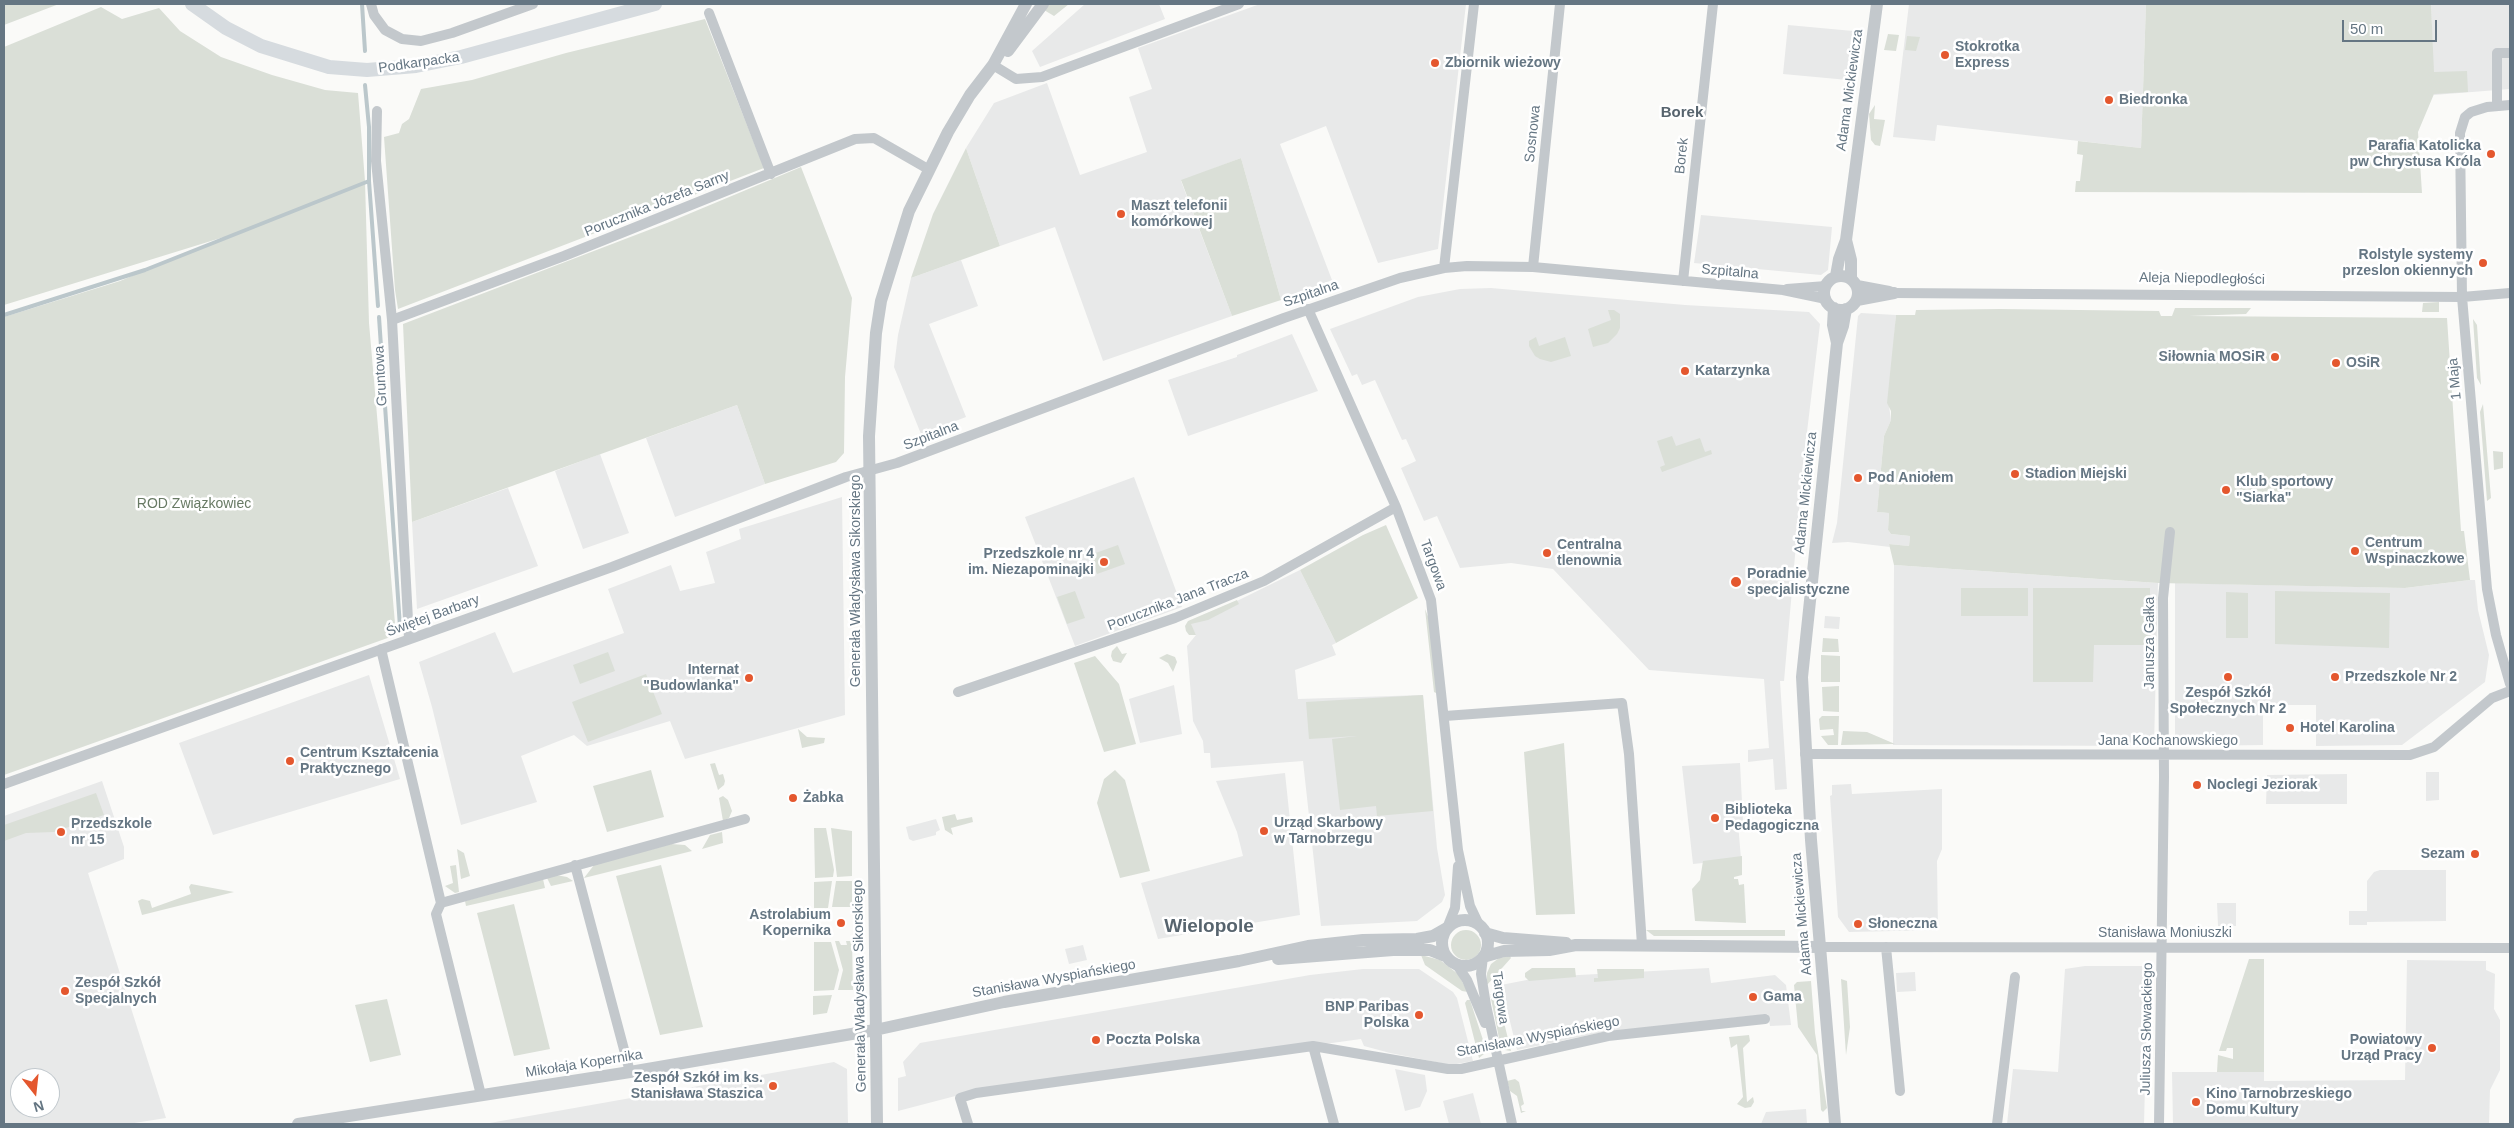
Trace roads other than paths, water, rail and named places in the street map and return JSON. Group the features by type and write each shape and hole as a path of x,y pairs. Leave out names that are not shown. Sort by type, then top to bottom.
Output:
{"main road":[{"name":"Podkarpacka","path":"192,4 226,28 267,48 329,67 368,70 416,66 462,57 655,4"}],"street":[{"path":"371,4 374,15 385,30 402,39 421,41 433,40 533,4"},
{"name":"Generała Władysława Sikorskiego","path":"993,65 1026,4"},
{"name":"Generała Władysława Sikorskiego","path":"877,1124 870,470 871,388 882,301 899,238 928,169 970,95 993,65 1023,34 1043,4"},
{"path":"993,65 1016,79 1042,77 1239,4"},
{"path":"1444,268 1474,4"},
{"name":"Sosnowa","path":"1533,268 1560,4"},
{"name":"Borek","path":"1683,281 1713,4"},
{"name":"Adama Mickiewicza","path":"1836,276 1839,259 1846,240 1877,4"},
{"path":"709,13 771,174"},
{"path":"2498,106 2497,53 2510,53"},
{"name":"1 Maja","path":"2510,106 2498,106 2471,112 2464,117 2461,125 2462,297 2487,590 2496,635 2510,684"},
{"name":"Gruntowa","path":"377,111 378,190 392,320 409,640"},
{"name":"Porucznika Józefa Sarny","path":"392,320 564,256 855,139 874,138 928,169"},
{"name":"Adama Mickiewicza","path":"1846,240 1857,300"},
{"name":"Szpitalna","path":"870,470 897,463 1308,309 1400,278 1444,268 1467,266 1533,268 1783,290 1833,300"},
{"path":"1836,276 1833,300 1857,300"},
{"name":"Aleja Niepodległości","path":"1836,276 1844,276 1854,282 1894,293"},
{"name":"Aleja Niepodległości","path":"1857,300 1894,293 2462,297 2510,293"},
{"name":"Adama Mickiewicza","path":"1833,300 1837,343 1802,678 1805,754 1835,1124"},
{"name":"Targowa","path":"1308,309 1396,508 1431,600 1458,850 1470,906 1482,929"},
{"name":"Świętej Barbary","path":"4,784 612,567 846,477 870,470"},
{"name":"Porucznika Jana Tracza","path":"958,692 1175,618 1264,581 1396,508"},
{"name":"Janusza Gałka","path":"2164,755 2163,598 2170,532"},
{"path":"381,649 441,903 436,914 482,1095"},
{"name":"Jana Kochanowskiego","path":"1805,754 2164,755 2419,753 2434,747 2446,739 2492,698 2510,691"},
{"path":"1445,716 1622,703 1628,754 1642,945"},
{"name":"Juliusza Słowackiego","path":"2159,1124 2163,947 2164,755"},
{"path":"441,903 575,864 746,819"},
{"name":"Targowa","path":"1447,928 1456,902 1458,850"},
{"path":"575,864 630,1072"},
{"path":"1576,945 1549,950 1504,951 1483,957 1472,965 1457,965 1445,956 1442,943 1447,928 1456,922 1464,920 1503,938 1548,940 1576,945 1820,947"},
{"name":"Stanisława Wyspiańskiego","path":"875,1030 1004,1002 1238,961 1308,946 1363,940 1417,939 1433,936 1447,928"},
{"path":"1482,929 1488,944 1483,957"},
{"name":"Stanisława Moniuszki","path":"1820,947 2510,948"},
{"path":"1886,947 1900,1091"},
{"name":"Stanisława Wyspiańskiego","path":"1238,961 1393,950 1430,950 1445,956"},
{"name":"Targowa","path":"1483,957 1481,974 1496,1061 1512,1124"},
{"name":"Targowa","path":"1457,965 1467,980 1493,1042"},
{"path":"1997,1124 2015,977"},
{"name":"Stanisława Wyspiańskiego","path":"968,1124 960,1098 976,1093 1313,1046 1448,1069 1470,1068 1608,1036 1765,1019"},
{"name":"Mikołaja Kopernika","path":"298,1124 630,1072 875,1030"},
{"path":"1313,1046 1334,1124"}],"waterway":[{"path":"362,4 365,51"},
{"path":"365,85 369,127 369,181 378,306"},
{"path":"4,315 145,270 369,181"},
{"path":"379,317 400,627"}],"place":[{"name":"Stokrotka Express","path":"1945,55"},
{"name":"Zbiornik wieżowy","path":"1435,63"},
{"name":"Biedronka","path":"2109,100"},
{"name":"Parafia Katolicka pw Chrystusa Króla","path":"2491,154"},
{"name":"Maszt telefonii komórkowej","path":"1121,214"},
{"name":"Rolstyle systemy przeslon okiennych","path":"2483,263"},
{"name":"Siłownia MOSiR","path":"2275,357"},
{"name":"OSiR","path":"2336,363"},
{"name":"Katarzynka","path":"1685,371"},
{"name":"Stadion Miejski","path":"2015,474"},
{"name":"Pod Aniołem","path":"1858,478"},
{"name":"Klub sportowy \"Siarka\"","path":"2226,490"},
{"name":"Centrum Wspinaczkowe","path":"2355,551"},
{"name":"Centralna tlenownia","path":"1547,553"},
{"name":"Przedszkole nr 4 im. Niezapominajki","path":"1104,562"},
{"name":"Poradnie specjalistyczne","path":"1736,582"},
{"name":"Zespół Szkół Społecznych Nr 2","path":"2228,677"},
{"name":"Przedszkole Nr 2","path":"2335,677"},
{"name":"Internat \"Budowlanka\"","path":"749,678"},
{"name":"Hotel Karolina","path":"2290,728"},
{"name":"Centrum Kształcenia Praktycznego","path":"290,761"},
{"name":"Noclegi Jeziorak","path":"2197,785"},
{"name":"Żabka","path":"793,798"},
{"name":"Biblioteka Pedagogiczna","path":"1715,818"},
{"name":"Urząd Skarbowy w Tarnobrzegu","path":"1264,831"},
{"name":"Przedszkole nr 15","path":"61,832"},
{"name":"Sezam","path":"2475,854"},
{"name":"Astrolabium Kopernika","path":"841,923"},
{"name":"Słoneczna","path":"1858,924"},
{"name":"Zespół Szkół Specjalnych","path":"65,991"},
{"name":"Gama","path":"1753,997"},
{"name":"BNP Paribas Polska","path":"1419,1015"},
{"name":"Poczta Polska","path":"1096,1040"},
{"name":"Powiatowy Urząd Pracy","path":"2432,1048"},
{"name":"Zespół Szkół im ks. Stanisława Staszica","path":"773,1086"},
{"name":"Kino Tarnobrzeskiego Domu Kultury","path":"2196,1102"}],"district":[{"name":"Borek","path":"1682,113"},
{"name":"Wielopole","path":"1209,927"}],"park label":[{"name":"ROD Związkowiec","path":"194,504"}]}
